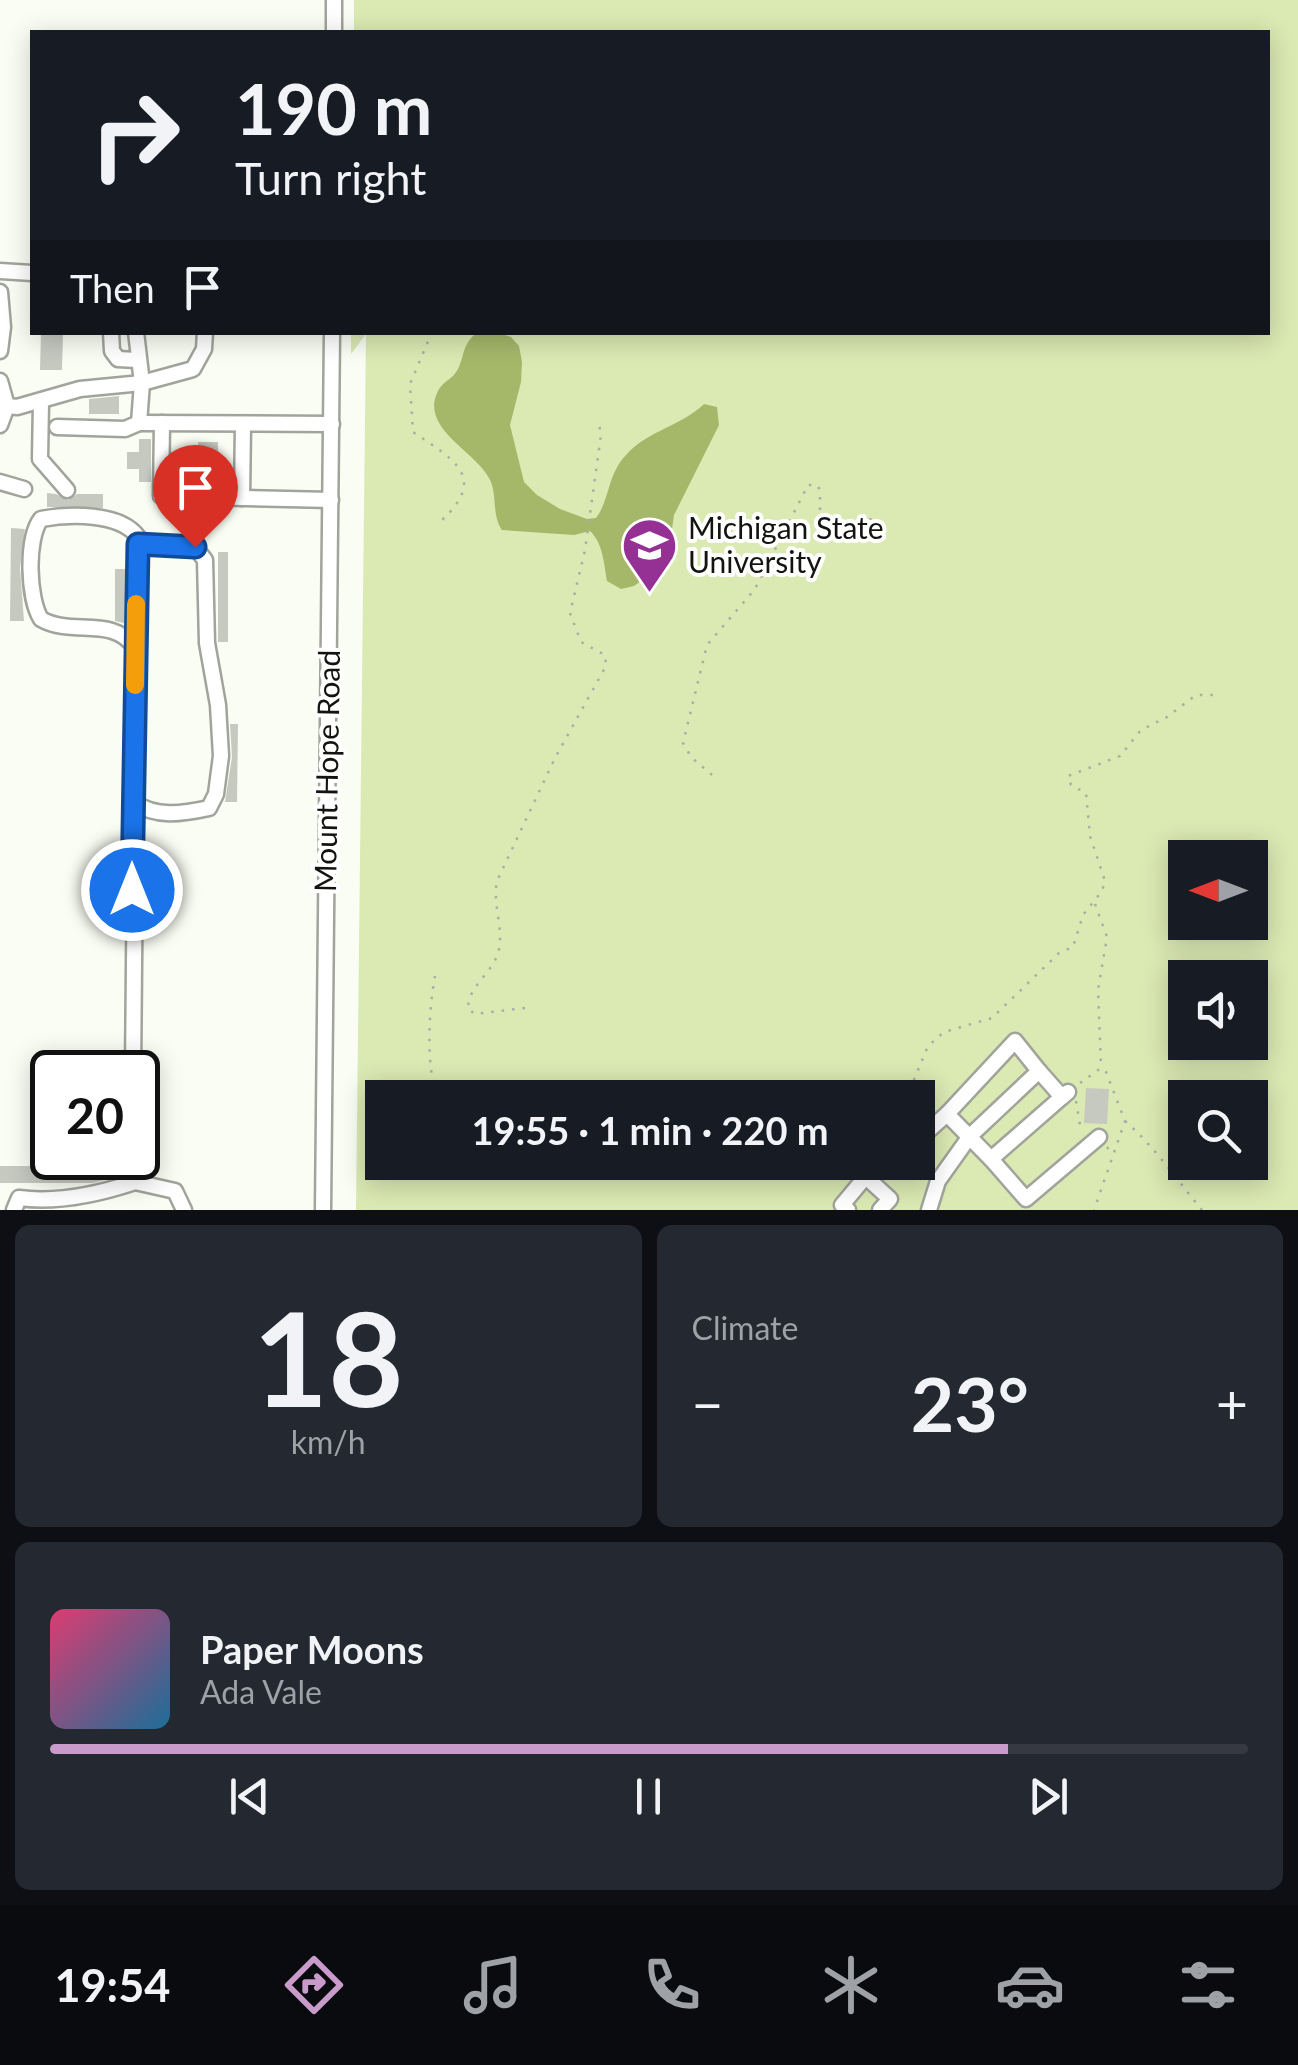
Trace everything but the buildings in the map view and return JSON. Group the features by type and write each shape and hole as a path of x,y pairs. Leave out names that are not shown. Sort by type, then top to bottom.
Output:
{"street":[{"path":"334,0 334,30"},
{"path":"0,272 30,273"},
{"path":"0,292 0,351"},
{"path":"111,335 112,351 118,359 137,360"},
{"path":"136,335 142,383 139,422"},
{"path":"7,406 41,402 80,389 142,383 193,369 204,349 205,335"},
{"name":"Mount Hope Road","path":"323,1210 332,335"},
{"path":"0,381 7,406 0,425"},
{"path":"41,402 40,458 67,490"},
{"path":"58,427 124,429 139,422 332,424"},
{"path":"162,423 162,496 331,500"},
{"path":"242,498 243,424"},
{"path":"0,482 24,489"},
{"path":"132,1050 138,537 121,521 41,519 34,529 32,600 41,619 66,628 112,629 128,637 136,648"},
{"path":"134,802 148,812 188,813 209,808 216,794 221,756 218,704 204,612 205,560 195,547 138,544"},
{"path":"935,1125 1015,1041 1039,1071 1065,1094 991,1159"},
{"path":"932,1208 938,1181 970,1136 1039,1071"},
{"path":"947,1114 1026,1198 1099,1138"},
{"path":"848,1210 842,1204 863,1180"},
{"path":"869,1180 890,1198 880,1210"},
{"path":"14,1210 19,1198 46,1201 105,1192 135,1182 175,1192 184,1210"}],"path":[{"path":"431,335 410,384 414,432 462,470 466,485 454,509 441,521"},
{"path":"526,1008 475,1014 467,1004 497,956 497,882 554,758 606,666 604,655 582,642 570,620 586,540 601,435 599,424"},
{"path":"712,774 683,743 707,645 755,589 808,485 820,490 820,521 873,519"},
{"path":"914,1080 928,1046 944,1032 992,1018 1059,953 1074,947 1083,916 1105,881 1090,836 1088,802 1084,791 1070,785 1068,776 1120,756 1141,730 1167,717 1188,699 1212,695"},
{"path":"1094,901 1108,937 1098,990 1101,1068"},
{"path":"433,1080 430,1002 435,976"},
{"path":"1065,1094 1079,1104 1082,1128 1099,1138"},
{"path":"1125,1121 1145,1138 1202,1210"}],"shaded area":[{"name":"Michigan State University","path":"354,0 1298,0 1298,1210 356,1210 366,335 1270,335 1270,30 354,30"},
{"name":"Michigan State University","path":"351,335 365,335 351,354"},
{"path":"474,335 505,335 519,346 521,382 510,425 524,482 560,509 587,519 596,518 615,471 634,447 704,404 717,407 719,425 674,515 670,544 659,568 634,586 621,589 607,581 600,548 590,531 574,535 502,530 489,478 442,428 436,416 438,391 454,375"}],"slow traffic":[{"path":"135,685 136,604"}],"place":[{"name":"Michigan State University","path":"649,595"}],"route":[{"path":"132,890 138,544 195,547"}]}
